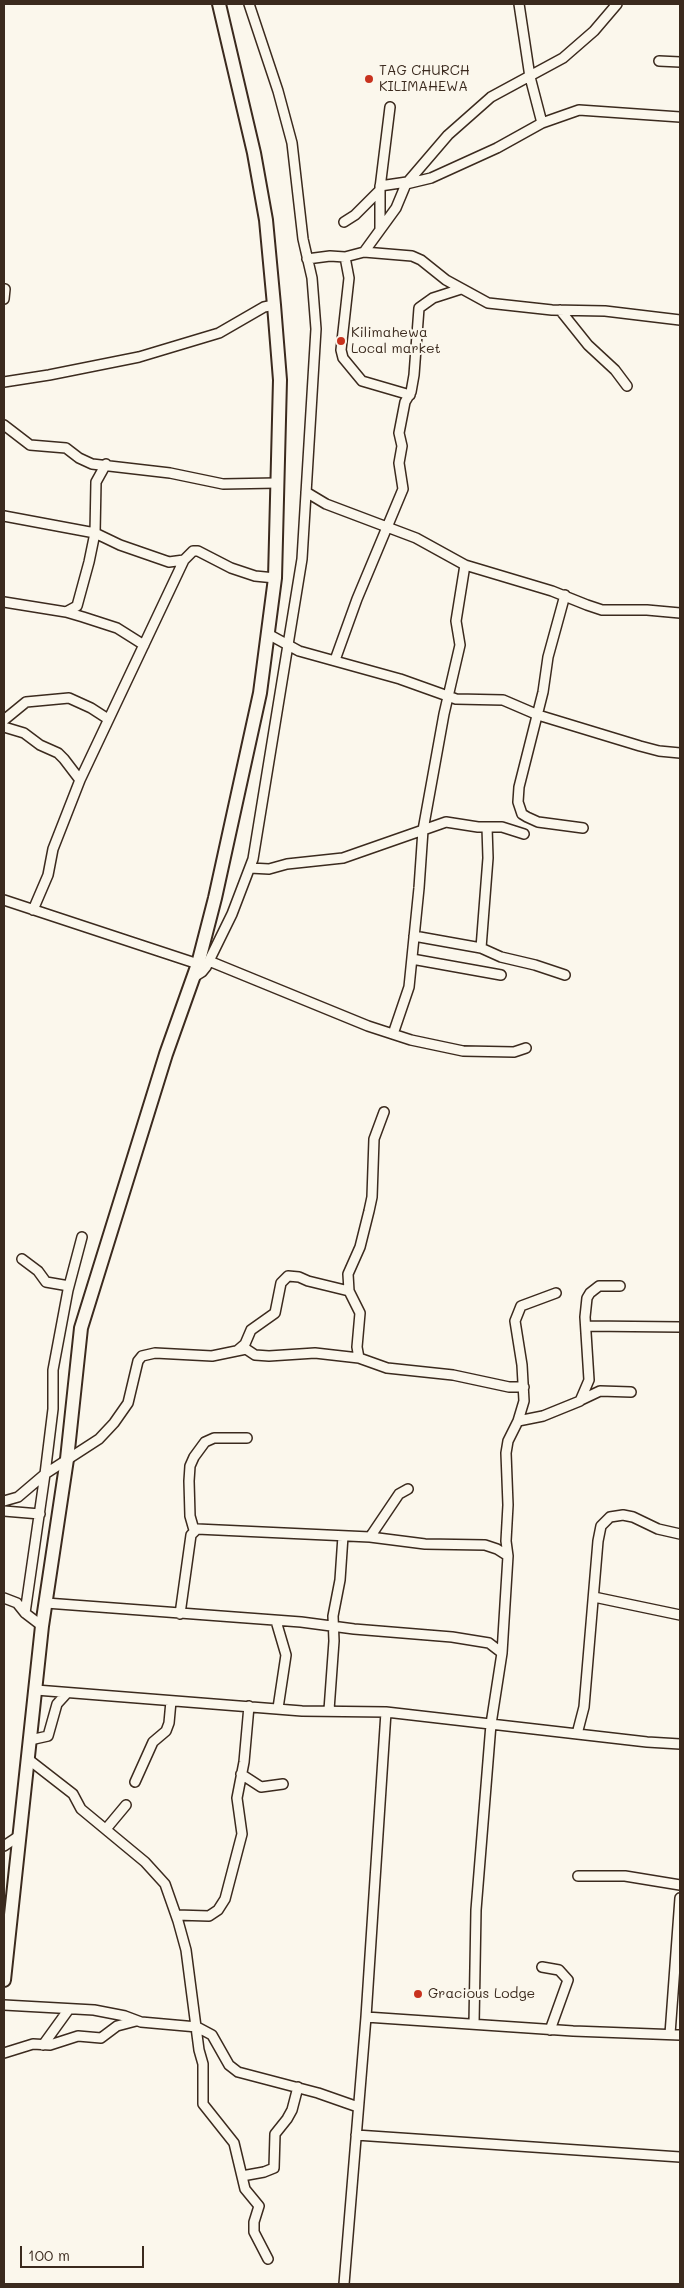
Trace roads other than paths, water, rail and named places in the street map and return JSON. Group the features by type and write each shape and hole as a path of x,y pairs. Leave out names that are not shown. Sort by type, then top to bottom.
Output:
{"main road":[{"path":"4,1980 42,1626 67,1459 81,1328 166,1054 194,977 204,963 219,882 260,693 275,578 280,380 266,220 254,153 219,4"}],"street":[{"path":"204,963 232,914 250,868 262,810 302,559 316,329 312,278 303,239 292,142 250,4"},
{"path":"518,4 530,77 542,123"},
{"path":"364,252 396,208 406,183 435,148 480,104 563,58 594,31 617,4"},
{"path":"659,62 680,62"},
{"path":"380,228 380,188 390,107"},
{"path":"344,222 355,215 380,188 431,178 465,163 542,123 579,110 680,117"},
{"path":"307,259 330,256 345,257 364,252 412,256 421,260 446,280 488,303 560,310 605,311 680,320"},
{"path":"345,257 349,278 341,350 343,358 362,381 410,395"},
{"path":"4,299 5,289"},
{"path":"335,660 357,599 403,489 399,463 402,446 399,433 405,402 410,395 419,338 420,308 434,298 461,289"},
{"path":"4,382 138,357 220,333 264,307 274,305"},
{"path":"560,310 588,345 614,370 627,386"},
{"path":"4,425 30,445 62,447 92,464 106,464 222,484 277,483"},
{"path":"66,612 77,606 95,533 96,482 106,464"},
{"path":"306,492 326,504 416,538 465,565 565,595 602,610 647,610 680,613"},
{"path":"4,516 95,533 120,545 169,562 184,560"},
{"path":"33,910 48,875 53,849 80,780 184,560 192,551 198,551 231,568 255,576 275,578"},
{"path":"393,1034 409,987 423,830 448,696 460,645 456,621 465,565"},
{"path":"565,595 548,658 538,715 519,787 520,808 527,817 538,822 583,828"},
{"path":"4,602 66,612 117,628 144,645"},
{"path":"268,634 305,653 400,679 448,696 464,700 503,700 538,715 659,751 680,752"},
{"path":"4,720 26,702 68,698 91,708 108,719"},
{"path":"4,727 24,733 40,745 58,753 80,780"},
{"path":"250,868 269,869 287,864 343,858 446,822 502,827 524,834"},
{"path":"481,948 488,858 487,827"},
{"path":"4,900 204,963 368,1026 434,1046 463,1051 514,1052 526,1048"},
{"path":"414,936 481,948 501,957 535,965 565,975"},
{"path":"412,959 501,975"},
{"path":"359,1358 357,1347 360,1313 349,1291 348,1274 358,1254 369,1211 372,1197 374,1139 384,1112"},
{"path":"25,1613 45,1474 52,1409 53,1370 69,1286 82,1237"},
{"path":"22,1259 38,1271 46,1282 69,1286"},
{"path":"238,1350 245,1344 252,1330 275,1313 281,1283 288,1276 349,1291"},
{"path":"580,1401 589,1380 586,1304 590,1293 599,1286 620,1286"},
{"path":"474,2024 476,1910 491,1724 502,1653 508,1556 506,1523 508,1505 505,1459 508,1441 518,1421 524,1401 524,1387 515,1328 516,1316 522,1306 556,1293"},
{"path":"586,1326 680,1327"},
{"path":"4,1501 18,1497 45,1474 99,1439 125,1410 138,1360 142,1356 155,1353 212,1356 238,1350 247,1350 255,1355 269,1356 315,1353 359,1358 387,1368 453,1376 504,1386 524,1387"},
{"path":"518,1421 542,1416 600,1391 631,1392"},
{"path":"180,1614 191,1535 194,1530 190,1516 190,1466 205,1442 214,1438 247,1438"},
{"path":"370,1537 399,1494 408,1489"},
{"path":"4,1511 40,1514"},
{"path":"577,1734 584,1706 599,1530 610,1517 624,1515 633,1517 658,1529 680,1534"},
{"path":"194,1530 370,1537 425,1544 485,1545 497,1549 508,1556"},
{"path":"329,1710 335,1626 333,1616 340,1580 343,1536"},
{"path":"594,1596 680,1614"},
{"path":"4,1598 17,1603 25,1613 42,1626"},
{"path":"46,1603 452,1637 489,1644 502,1653"},
{"path":"276,1621 286,1655 278,1708"},
{"path":"36,1690 302,1711 386,1712 680,1744"},
{"path":"30,1740 48,1736 57,1704 67,1693"},
{"path":"135,1782 153,1742 166,1731 169,1723 171,1701"},
{"path":"176,1916 209,1916 218,1910 225,1899 242,1834 237,1798 249,1706"},
{"path":"344,2284 366,2017 386,1712"},
{"path":"28,1759 73,1794 81,1809 145,1862 165,1884 186,1950 199,2050 203,2064 203,2104 234,2144 245,2189 258,2204 259,2210 254,2222 254,2232 268,2259"},
{"path":"241,1774 261,1788 283,1784"},
{"path":"106,1829 126,1805"},
{"path":"4,1846 19,1836"},
{"path":"578,1876 625,1876 680,1885"},
{"path":"670,2034 680,1898"},
{"path":"542,1967 559,1970 568,1980 550,2030"},
{"path":"4,2005 94,2010 136,2020 197,2027 212,2035 233,2070 298,2087 358,2107"},
{"path":"43,2045 69,2009"},
{"path":"366,2017 550,2030 680,2034"},
{"path":"4,2053 33,2044 50,2045 78,2036 101,2038 117,2026 136,2020"},
{"path":"242,2176 274,2168 275,2134 287,2120 292,2110 298,2087"},
{"path":"356,2135 680,2157"}],"place":[{"name":"TAG CHURCH KILIMAHEWA","path":"369,79"},
{"name":"Kilimahewa Local market","path":"341,341"},
{"name":"Gracious Lodge","path":"418,1994"}]}
